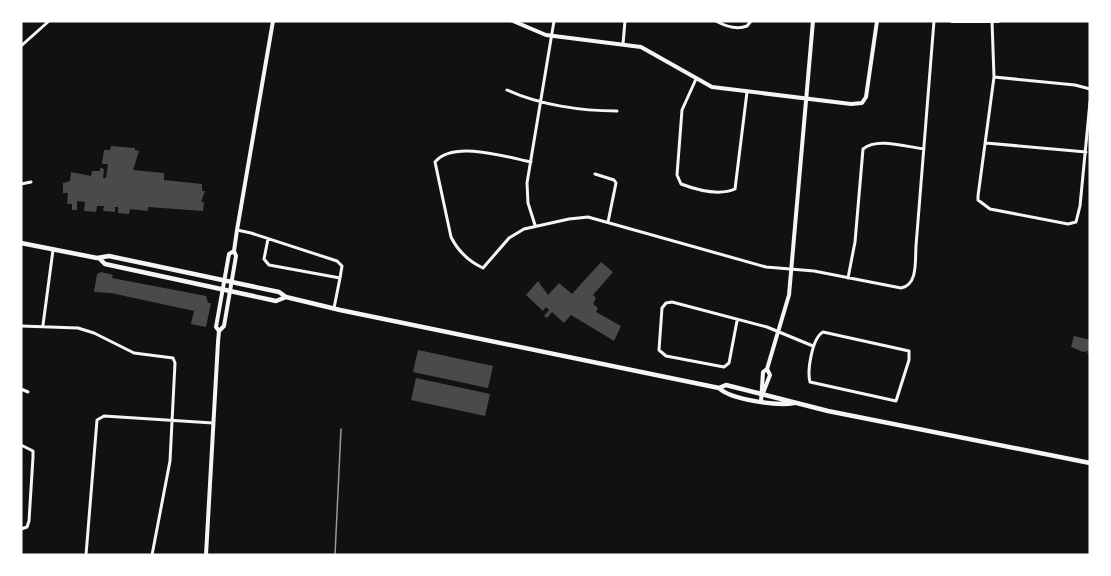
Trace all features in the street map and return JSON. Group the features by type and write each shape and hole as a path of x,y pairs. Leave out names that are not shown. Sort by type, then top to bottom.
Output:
{"main road":[{"path":"21,243 99,258 109,256 224,280 279,292 286,297 334,308 719,388 724,393 761,402 783,405 794,403"},
{"path":"99,258 105,264 222,290 276,301 286,297"},
{"path":"719,388 726,385 785,398 794,403 1090,463"}],"street":[{"path":"21,46 48,21"},
{"path":"219,331 224,326 236,256 234,251 237,230 273,21"},
{"path":"513,21 551,36 623,44 649,51 712,87 851,104 862,103 869,82 877,21"},
{"path":"535,225 527,194 554,21"},
{"path":"623,44 624,21"},
{"path":"716,21 726,26 740,28 747,26 751,21"},
{"path":"761,402 761,378 767,369 789,295 813,21"},
{"path":"531,162 467,150 437,159 435,165 451,237 456,247 470,262 483,268 509,238 535,225 579,217 608,222 643,234 766,267 901,288 912,282 934,21"},
{"path":"952,21 998,21"},
{"path":"992,21 994,77 978,200 990,209 1068,224 1076,222 1080,206 1090,102"},
{"path":"994,77 1075,85 1090,89"},
{"path":"696,79 682,110 677,175 681,183 705,191 722,192 735,189 747,92"},
{"path":"507,90 542,101 595,110 616,111"},
{"path":"848,278 855,242 863,148 869,144 878,143 924,149"},
{"path":"986,143 1086,152"},
{"path":"595,174 614,180 616,183 608,222"},
{"path":"21,184 31,182"},
{"path":"237,230 337,261 342,266 334,308"},
{"path":"268,239 264,256 268,264 340,278"},
{"path":"42,326 53,250"},
{"path":"206,555 219,331 216,327 229,254 234,251"},
{"path":"738,321 729,363 724,367 666,356 659,350 662,308 666,303 680,304 778,332 813,346"},
{"path":"21,326 78,328 134,352 172,358 175,363 170,461 152,555"},
{"path":"823,332 909,351 900,395 896,401 815,385 810,382 808,375 813,346 823,332"},
{"path":"762,394 770,375 767,369"},
{"path":"21,389 28,392"},
{"path":"86,555 97,420 104,416 213,423"},
{"path":"21,445 33,451 33,457 29,521 27,527 21,529"}],"building":[{"path":"111,146 135,148 139,151 133,170 164,173 164,180 202,184 202,191 205,191 201,202 204,202 203,211 148,207 148,211 130,209 129,214 118,213 118,207 115,207 115,212 103,211 104,206 97,206 96,212 84,211 85,202 77,201 77,210 72,210 72,204 67,204 68,193 63,193 63,183 70,181 71,172 91,176 92,171 100,171 100,168 104,169 103,178 106,178 108,164 102,164 104,150 110,150"},
{"path":"601,262 613,272 593,295 596,298 593,304 598,308 596,312 621,326 614,341 571,315 564,323 552,312 547,318 544,316 549,310 546,307 543,311 526,295 538,281 548,295 559,283 572,294"},
{"path":"101,272 113,275 112,278 206,296 208,303 211,303 206,327 191,324 194,311 111,293 94,292 97,274"},
{"path":"1074,336 1090,340 1090,354 1087,353 1088,351 1083,352 1071,347"},
{"path":"418,350 493,366 488,388 413,372"},
{"path":"416,378 490,394 485,416 411,400"}],"railway":[{"path":"335,555 341,429"}]}
